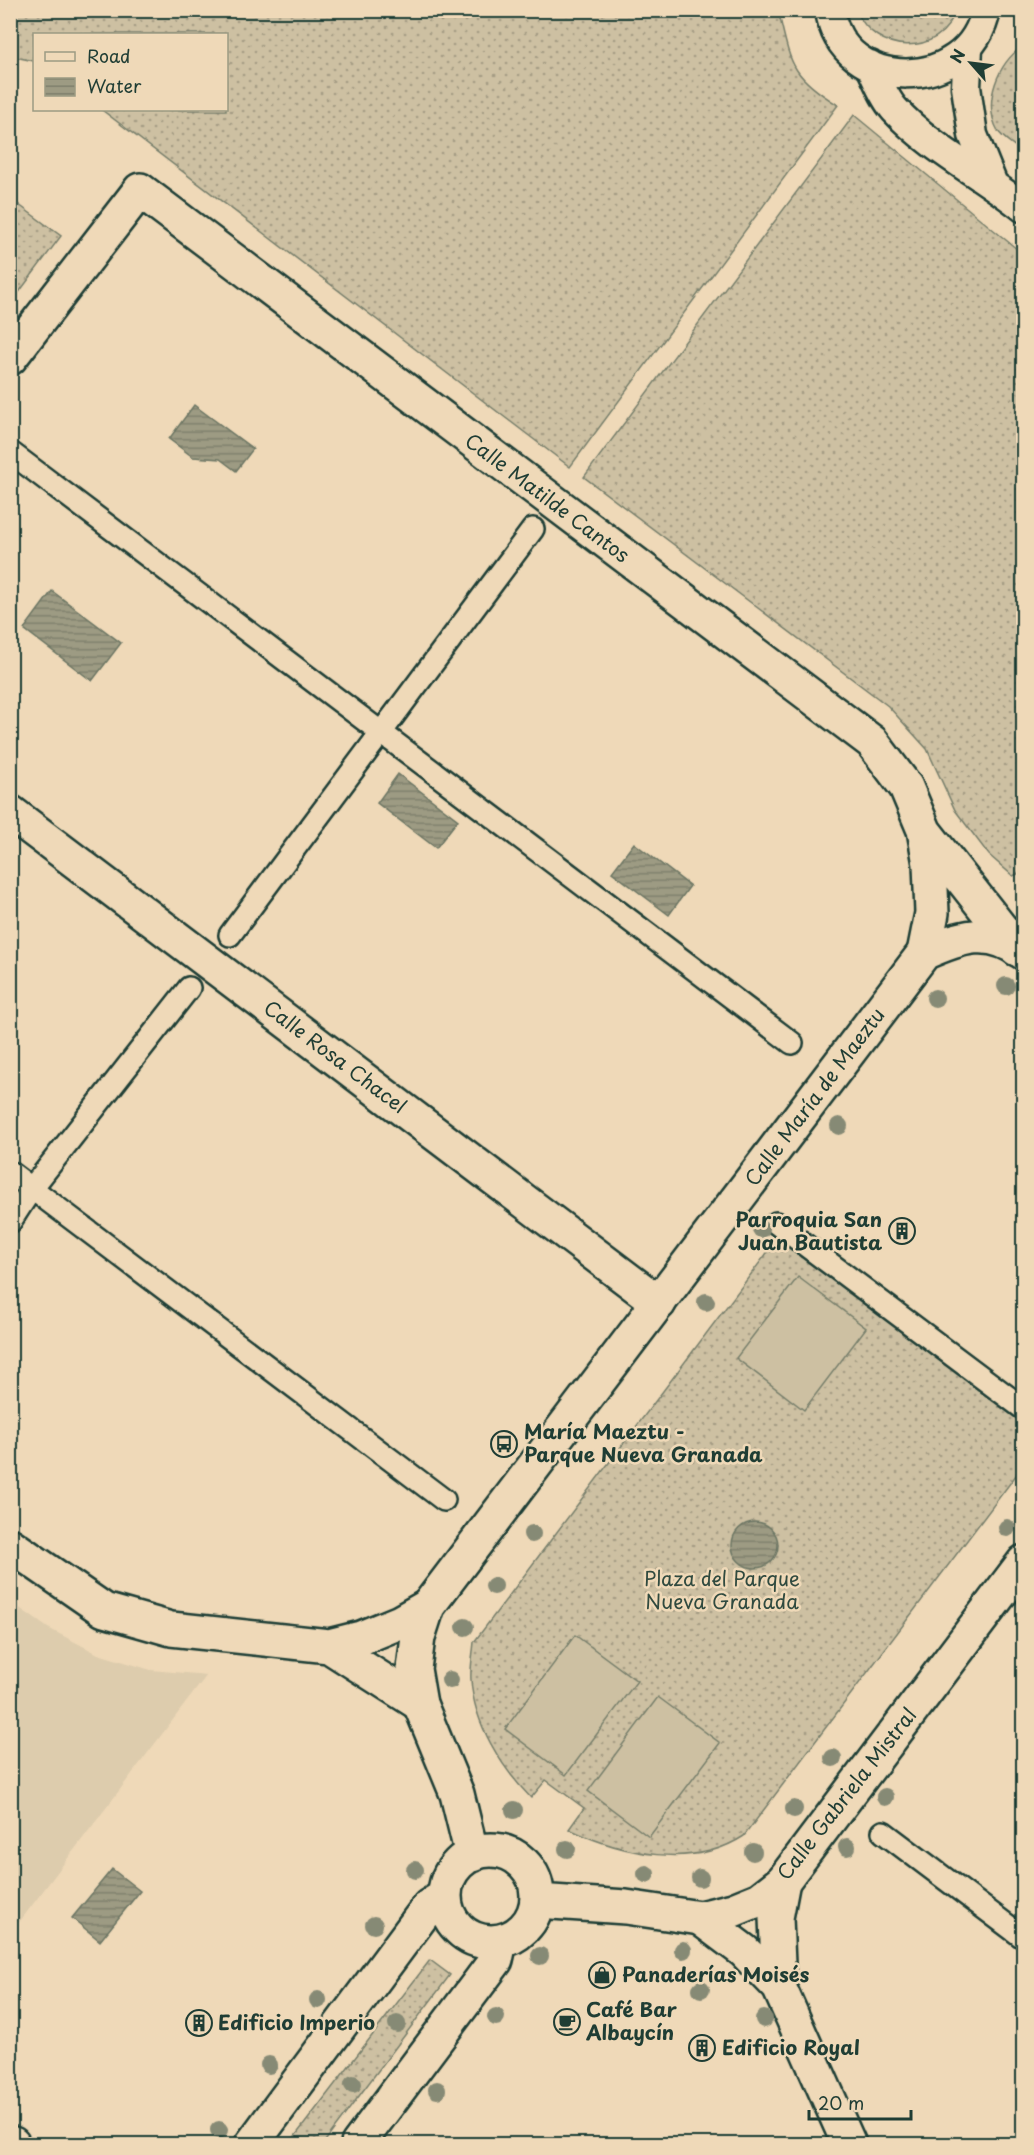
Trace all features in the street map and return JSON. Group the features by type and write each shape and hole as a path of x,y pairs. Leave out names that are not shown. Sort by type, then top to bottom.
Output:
{"street":[{"path":"830,10 836,31 848,48 870,65 885,72 915,74 932,71 952,62 968,48 978,34 986,10"},
{"path":"968,48 966,87 973,135 992,182"},
{"path":"870,65 894,109 965,168 992,182 1023,208"},
{"name":"Calle Matilde Cantos","path":"10,358 140,190 872,742 906,787 924,830 930,864 932,913 924,953"},
{"path":"10,452 792,1043"},
{"path":"230,935 533,529"},
{"name":"Calle Rosa Chacel","path":"10,812 659,1303"},
{"name":"Calle Matilde Cantos","path":"924,830 1020,951"},
{"name":"Calle María de Maeztu","path":"472,1854 457,1794 420,1704 414,1669 418,1637 428,1606 924,953 958,938 988,936 1020,951"},
{"path":"10,1222 32,1188 189,988"},
{"path":"10,1172 444,1500"},
{"path":"776,1223 1023,1409"},
{"path":"10,1545 104,1611 171,1629 329,1646 390,1626 428,1606"},
{"name":"Calle Gabriela Mistral","path":"537,1901 615,1906 700,1918 733,1910 760,1899 783,1881 1021,1570"},
{"path":"329,1646 420,1704"},
{"path":"883,1832 1023,1938"},
{"path":"500,1851 520,1861 534,1879 537,1901 532,1916 524,1929 513,1937 500,1941 480,1941 462,1933 453,1922 445,1896 452,1873 472,1854 500,1851"},
{"path":"779,1987 777,1918 783,1881"},
{"path":"252,2145 429,1906 445,1896"},
{"path":"700,1918 744,1951 779,1987 849,2145"},
{"path":"358,2145 496,1960 500,1941"}],"shaded area":[{"path":"11,1602 48,1628 98,1654 151,1670 207,1675 11,1933"}],"green space":[{"path":"11,10 781,11 779,14 795,68 811,86 838,105 570,467 103,111 228,111 228,33 33,33 33,61 15,57 11,59"},
{"path":"857,11 955,11 947,26 936,37 922,43 907,45 877,36 865,25"},
{"path":"1023,46 1023,153 998,131 993,120 992,96 1006,62"},
{"path":"854,115 1023,254 1024,871 1013,876 989,855 955,810 927,749 888,706 584,477"},
{"path":"11,199 61,236 11,303"},
{"name":"Plaza del Parque Nueva Granada","path":"779,1237 1023,1420 1023,1466 744,1836 702,1853 657,1855 634,1851 569,1829 584,1808 546,1780 531,1798 509,1773 491,1744 477,1713 471,1675 474,1642"},
{"path":"798,1277 866,1328 804,1410 736,1358"},
{"path":"575,1635 637,1681 566,1775 505,1729"},
{"path":"658,1697 720,1743 649,1837 588,1791"},
{"path":"430,1960 450,1975 323,2144 289,2144"}],"water":[{"path":"194,405 253,449 236,471 220,459 193,457 169,439"},
{"path":"52,591 121,643 92,681 24,629"},
{"path":"398,774 458,820 436,848 377,803"},
{"path":"634,843 690,886 669,915 612,872"},
{"path":"755,1522 764,1523 772,1528 777,1536 777,1554 772,1562 764,1567 755,1568 746,1567 738,1562 733,1554 732,1545 733,1536 738,1528 746,1523"},
{"path":"112,1869 140,1891 100,1941 72,1918"}],"place":[{"name":"Parroquia San Juan Bautista","path":"902,1231"},
{"name":"María Maeztu - Parque Nueva Granada","path":"504,1444"},
{"name":"Panaderías Moisés","path":"602,1975"},
{"name":"Café Bar Albaycín","path":"567,2022"},
{"name":"Edificio Imperio","path":"199,2023"},
{"name":"Edificio Royal","path":"702,2048"}]}
